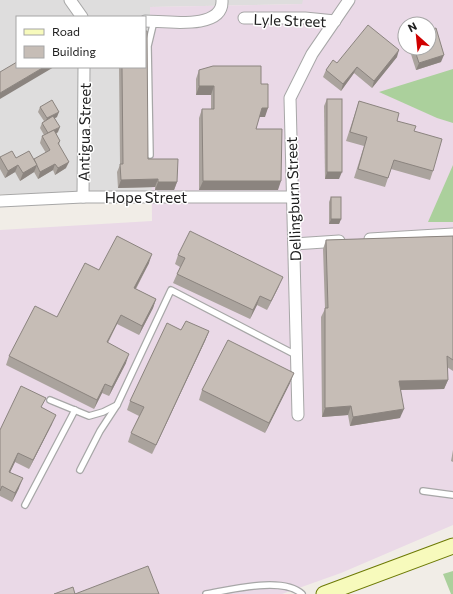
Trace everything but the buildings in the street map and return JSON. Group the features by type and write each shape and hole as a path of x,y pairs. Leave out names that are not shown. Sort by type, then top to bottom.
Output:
{"main road":[{"path":"324,594 453,546"}],"street":[{"path":"70,0 81,16"},
{"path":"150,22 205,22 215,17 223,4 222,0"},
{"name":"Dellingburn Street","path":"298,415 290,98 312,54 350,0"},
{"name":"Lyle Street","path":"244,18 305,18 335,21"},
{"name":"Antigua Street","path":"83,197 84,68"},
{"name":"Hope Street","path":"0,201 83,197 293,197"},
{"path":"294,244 453,234"}],"lane":[{"path":"150,22 148,46 150,155"},
{"path":"80,470 100,431 117,405 171,290 297,355"},
{"path":"50,400 89,416 103,412 117,405"},
{"path":"25,505 75,410"},
{"path":"423,491 453,495"},
{"path":"209,594 267,585 287,587 302,594"}],"shaded area":[{"path":"0,0 303,0 303,4 150,7 153,192 0,194"},
{"path":"303,0 453,0 453,525 341,573 282,594 0,594 0,230 152,221 150,7 302,4"}],"green space":[{"path":"453,69 453,123 437,118 379,92"},
{"path":"453,165 453,222 428,222"},
{"path":"453,571 453,594 451,594 443,574"}]}
